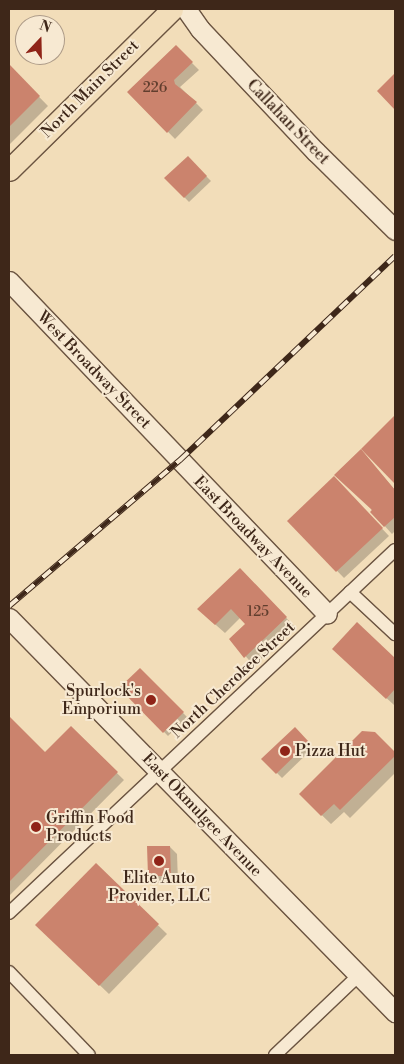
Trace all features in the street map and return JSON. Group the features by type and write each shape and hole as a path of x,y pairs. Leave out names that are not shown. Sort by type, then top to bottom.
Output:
{"main road":[{"name":"North Main Street","path":"9,170 172,9"}],"street":[{"name":"Callahan Street","path":"186,9 200,28 323,158 395,230"},
{"name":"West Broadway Street","path":"9,280 180,460"},
{"name":"East Broadway Avenue","path":"180,460 327,614"},
{"name":"North Cherokee Street","path":"9,913 395,550"},
{"path":"350,592 395,634"},
{"name":"East Okmulgee Avenue","path":"9,618 395,1012"},
{"path":"9,972 89,1055"},
{"path":"275,1055 359,975"}],"building":[{"path":"176,45 193,62 174,80 175,84 197,102 167,133 127,92"},
{"path":"9,64 40,96 9,127"},
{"path":"395,73 395,110 377,91"},
{"path":"188,156 207,176 184,198 164,178"},
{"path":"395,415 395,484 361,449"},
{"path":"361,449 395,490 395,517 384,527 370,512 372,510 334,475"},
{"path":"334,476 383,528 336,572 287,521"},
{"path":"240,568 287,617 244,658 229,639 245,624 231,609 215,625 197,609"},
{"path":"357,622 395,658 395,689 386,699 332,649"},
{"name":"Spurlock's Emporium","path":"140,668 184,712 163,733 119,688"},
{"name":"Griffin Food Products","path":"9,716 45,752 71,726 118,772 9,882"},
{"name":"Pizza Hut","path":"295,727 309,742 276,774 261,759"},
{"path":"362,731 375,732 395,752 395,756 340,810 334,804 321,816 299,794"},
{"name":"Elite Auto Provider, LLC","path":"147,846 170,846 171,876 148,876"},
{"path":"96,863 159,924 99,986 35,925"}],"railway":[{"path":"9,606 180,460 395,256"}],"place":[{"name":"Spurlock's Emporium","path":"151,700"},
{"name":"Pizza Hut","path":"285,751"},
{"name":"Griffin Food Products","path":"36,827"},
{"name":"Elite Auto Provider, LLC","path":"159,861"}]}
